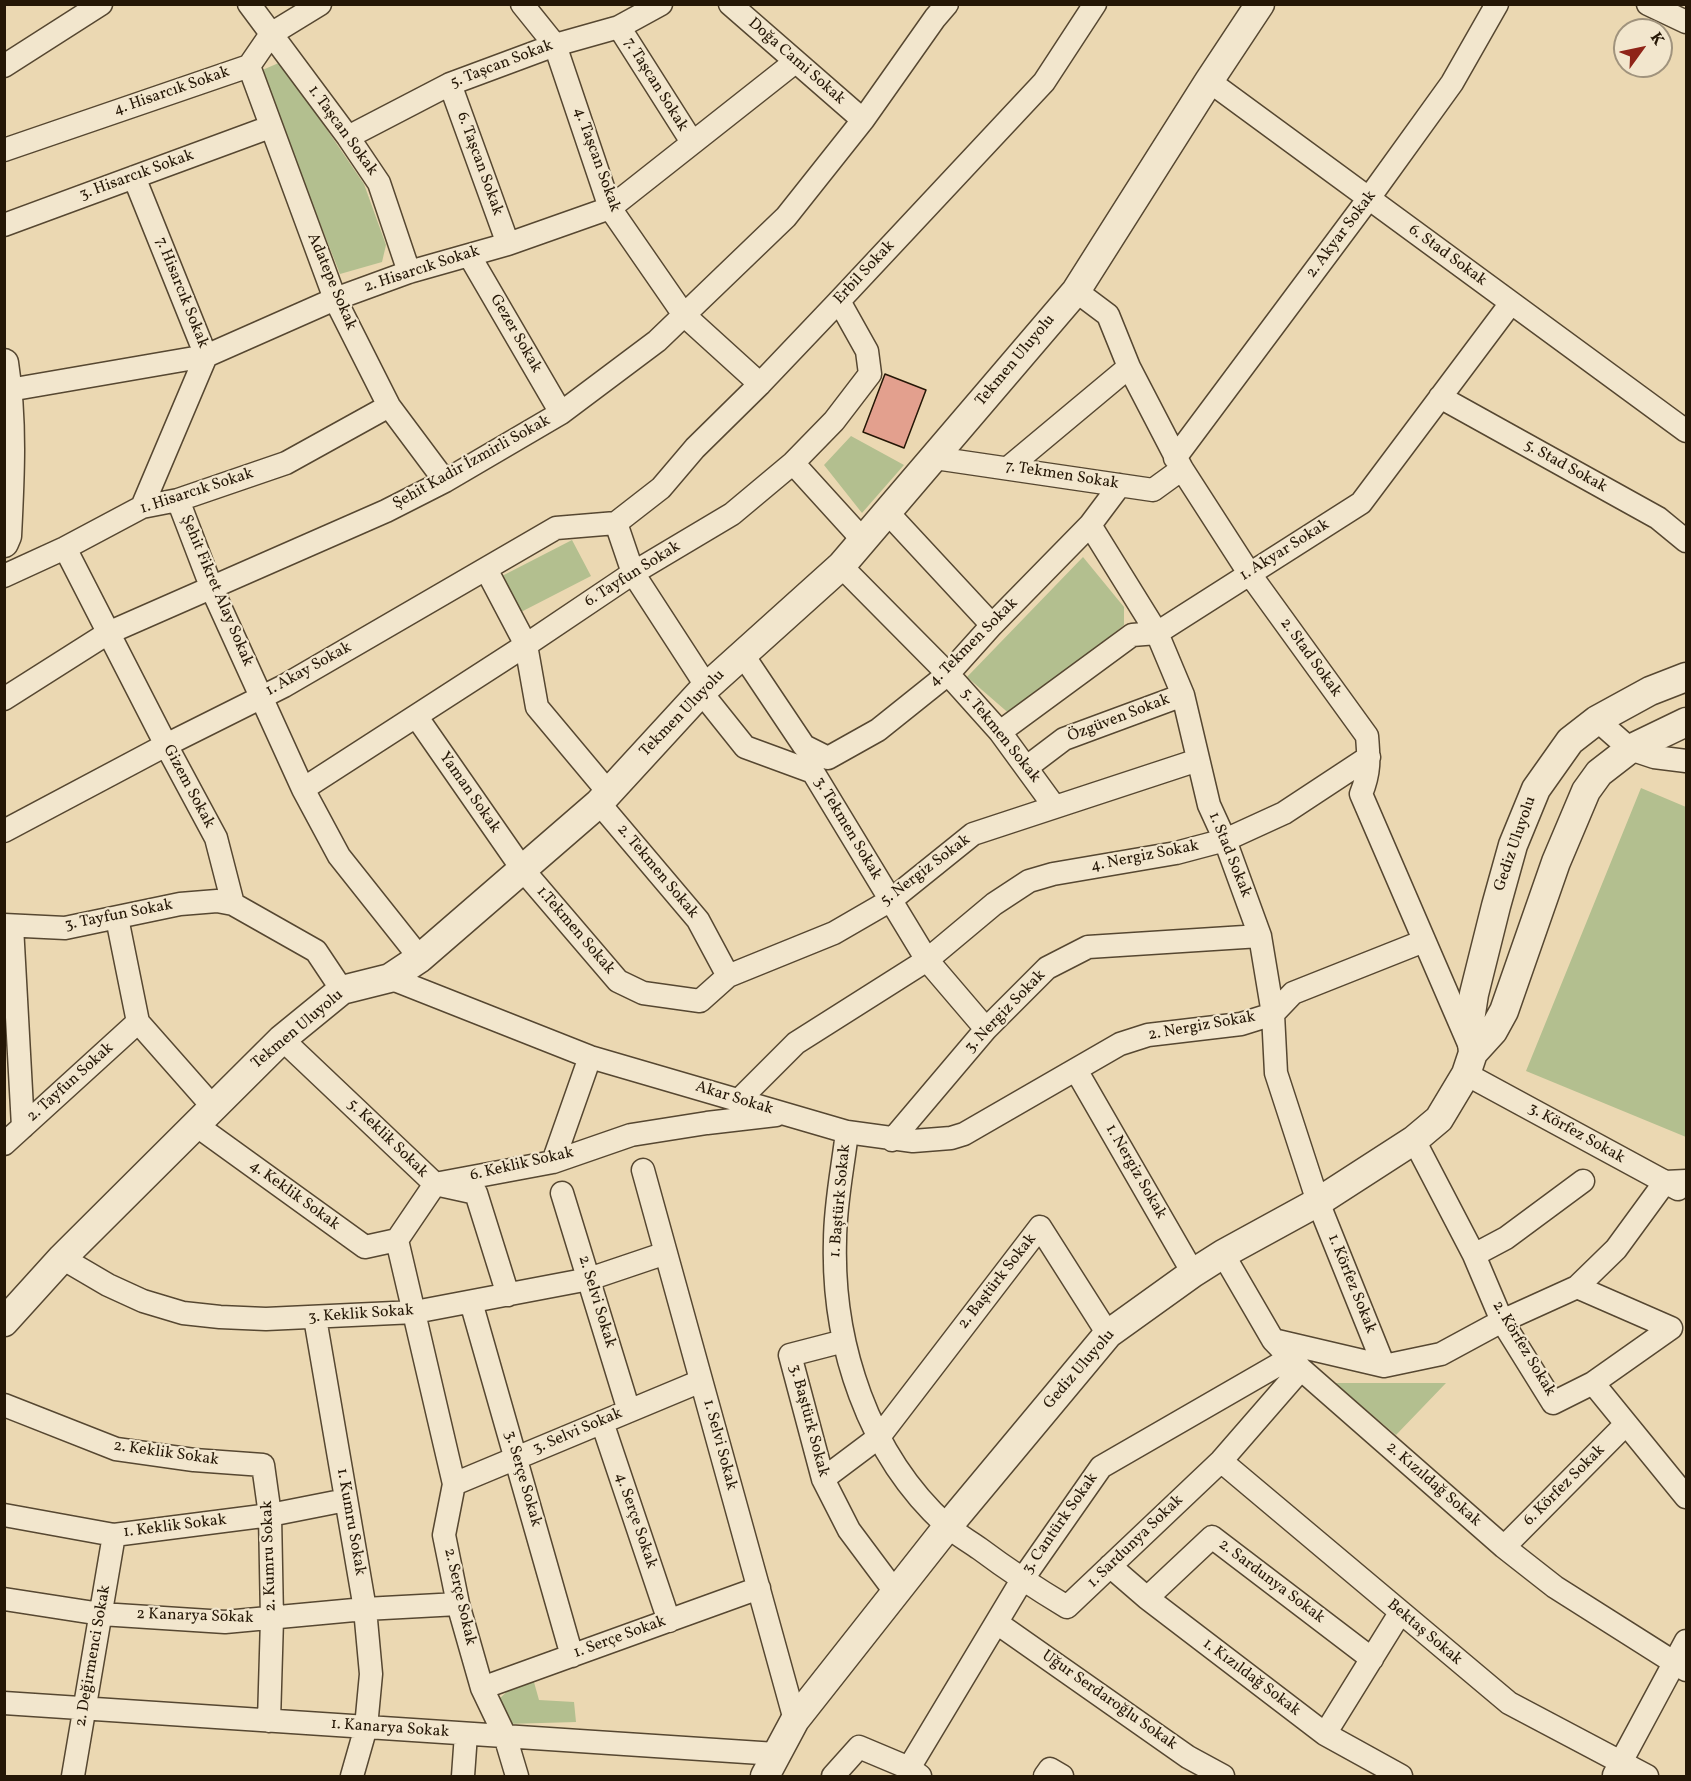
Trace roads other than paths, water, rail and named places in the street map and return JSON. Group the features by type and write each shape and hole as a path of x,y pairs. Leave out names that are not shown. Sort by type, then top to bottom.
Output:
{"street":[{"path":"4,66 101,4"},
{"name":"1. Taşcan Sokak","path":"249,4 348,137 379,183 409,272"},
{"name":"4. Hisarcık Sokak","path":"4,150 249,66 271,34 320,4"},
{"name":"4. Taşcan Sokak","path":"522,4 555,45 610,208 684,315 760,384"},
{"name":"5. Taşcan Sokak","path":"348,137 450,84 555,45 619,27 661,4"},
{"name":"Doğa Cami Sokak","path":"730,4 863,120"},
{"name":"Şehit Kadir İzmirli Sokak","path":"4,699 108,633 386,511 445,481 561,413 657,341 786,217 863,120 934,18 947,4"},
{"name":"Erbil Sokak","path":"616,522 661,488 695,448 760,384 1044,82 1095,4"},
{"name":"2. Akyar Sokak","path":"1179,463 1452,83 1497,4"},
{"path":"1648,4 1686,22"},
{"name":"Tekmen Uluyolu","path":"4,1322 62,1258 282,1039 342,990 390,978 420,958 604,798 704,690 841,566 1076,291 1259,5"},
{"name":"7. Taşcan Sokak","path":"619,27 692,142"},
{"name":"2. Hisarcık Sokak","path":"9,390 206,356 335,299 409,272 508,244 610,208 795,62"},
{"name":"Adatepe Sokak","path":"249,66 335,299 389,406 445,481"},
{"name":"6. Stad Sokak","path":"1209,81 1686,431"},
{"name":"6. Taşcan Sokak","path":"450,84 508,244"},
{"name":"3. Hisarcık Sokak","path":"4,225 270,127"},
{"name":"7. Hisarcık Sokak","path":"134,177 206,356 142,507"},
{"name":"Gezer Sokak","path":"469,255 561,413"},
{"name":"2. Stad Sokak","path":"1076,291 1108,315 1129,367 1179,463 1249,573 1367,736 1368,777 1361,794 1424,941 1469,1064"},
{"name":"6. Tayfun Sokak","path":"303,789 633,573 732,514 793,463 834,422 870,374 867,351 839,301"},
{"name":"1. Akyar Sokak","path":"1000,732 1132,635 1157,633 1361,503 1511,303"},
{"path":"4,363 9,390 7,536 4,543"},
{"path":"1008,468 1129,367"},
{"name":"5. Stad Sokak","path":"1440,398 1658,518 1686,541"},
{"name":"1. Hisarcık Sokak","path":"4,576 65,548 142,507 178,500 286,463 389,406"},
{"name":"7. Tekmen Sokak","path":"935,458 1153,490 1179,463"},
{"path":"793,463 863,540"},
{"name":"4. Tekmen Sokak","path":"743,655 804,746 828,758 879,730 948,674 992,625 1090,525 1120,485"},
{"name":"Şehit Fikret Alay Sokak","path":"178,500 212,589 303,789 339,856 420,958"},
{"path":"888,513 992,625"},
{"path":"616,522 633,573 704,690"},
{"name":"1. Akay Sokak","path":"4,831 166,745 284,686 556,528 616,522"},
{"name":"1. Stad Sokak","path":"1090,525 1157,633 1183,695 1209,805 1225,840 1260,936 1273,1014 1276,1073 1318,1202"},
{"name":"Gizem Sokak","path":"65,548 216,838 233,904"},
{"name":"5. Tekmen Sokak","path":"841,566 948,674 1000,732 1054,806"},
{"path":"486,569 526,645 537,706 604,798"},
{"name":"Gediz Uluyolu","path":"1469,1064 1470,1020 1474,994 1513,845 1536,789 1570,741 1597,720 1650,691 1686,677"},
{"name":"3. Tekmen Sokak","path":"704,690 745,747 813,772 927,960 986,1029"},
{"name":"Özgüven Sokak","path":"1027,767 1064,739 1183,695"},
{"name":"Yaman Sokak","path":"416,716 523,870"},
{"path":"1597,720 1630,749 1654,757 1686,761"},
{"name":"Gediz Uluyolu","path":"771,1765 795,1720 948,1526 1108,1334 1223,1254 1318,1202 1414,1140 1439,1119 1469,1064 1504,1011 1556,862 1586,791 1599,773 1630,749 1686,722"},
{"name":"4. Nergiz Sokak","path":"739,1100 796,1043 927,960 994,904 1029,881 1053,874 1176,853 1225,840 1284,813 1369,757"},
{"name":"5. Nergiz Sokak","path":"728,976 834,933 891,900 973,834 1198,760"},
{"name":"2. Tekmen Sokak","path":"604,798 698,920 728,976"},
{"name":"1.Tekmen Sokak","path":"523,870 618,981 643,993 700,1001 728,976"},
{"name":"3. Tayfun Sokak","path":"8,925 65,928 180,904 216,901 233,904"},
{"path":"233,904 316,951 342,990"},
{"path":"117,918 138,1022"},
{"path":"8,925 23,1127"},
{"name":"3. Nergiz Sokak","path":"892,1140 986,1029 1047,968 1088,947 1260,936"},
{"name":"2. Nergiz Sokak","path":"1076,1070 1120,1044 1148,1035 1241,1024 1273,1014 1293,993 1424,941"},
{"name":"Akar Sokak","path":"390,978 590,1057 847,1132 892,1140 913,1142 951,1138 964,1134 1076,1070"},
{"name":"4. Keklik Sokak","path":"138,1022 204,1116 365,1247 397,1240"},
{"name":"2. Tayfun Sokak","path":"4,1144 138,1022"},
{"name":"5. Keklik Sokak","path":"282,1039 435,1184 476,1193 508,1295"},
{"path":"553,1162 590,1057"},
{"name":"3. Körfez Sokak","path":"1469,1064 1676,1182 1686,1194"},
{"name":"1. Nergiz Sokak","path":"1076,1070 1193,1274"},
{"name":"6. Keklik Sokak","path":"435,1184 553,1162 632,1135 783,1114"},
{"name":"1. Baştürk Sokak","path":"847,1132 834,1239 836,1297 844,1341 864,1404 899,1473 922,1501 948,1526"},
{"name":"2. Körfez Sokak","path":"1414,1140 1474,1255 1503,1321 1553,1403 1593,1383 1671,1328 1577,1287"},
{"name":"1. Selvi Sokak","path":"643,1170 795,1720"},
{"path":"1474,1255 1506,1238 1584,1181"},
{"path":"1273,1340 1384,1366 1441,1354 1503,1321 1577,1287 1616,1249 1676,1182"},
{"path":"415,1312 397,1240 435,1184"},
{"name":"2. Selvi Sokak","path":"562,1193 629,1411"},
{"name":"1. Körfez Sokak","path":"1318,1202 1384,1366"},
{"name":"2. Baştürk Sokak","path":"879,1437 1040,1227 1108,1334"},
{"name":"3. Keklik Sokak","path":"62,1258 108,1285 143,1301 183,1313 232,1318 315,1318 415,1312 471,1302 589,1280 666,1253"},
{"name":"2. Kızıldağ Sokak","path":"1223,1254 1273,1340 1296,1364 1504,1547 1555,1587 1681,1667"},
{"name":"3. Serçe Sokak","path":"471,1302 572,1656"},
{"name":"2. Serçe Sokak","path":"415,1312 454,1484 444,1535 458,1604 482,1688 505,1736 517,1776"},
{"name":"1. Kumru Sokak","path":"315,1318 365,1609 371,1674 366,1727 352,1776"},
{"name":"3. Baştürk Sokak","path":"844,1341 790,1355 823,1479 849,1530 896,1593"},
{"name":"1. Sardunya Sokak","path":"948,1526 1022,1580 1067,1607 1221,1461 1296,1364"},
{"name":"3. Cantürk Sokak","path":"914,1772 1022,1580 1101,1467 1296,1364"},
{"name":"3. Selvi Sokak","path":"454,1484 701,1381"},
{"path":"1593,1383 1686,1497"},
{"name":"2. Keklik Sokak","path":"4,1405 116,1449 194,1460 263,1465"},
{"name":"4. Serçe Sokak","path":"602,1422 669,1621"},
{"name":"6. Körfez Sokak","path":"1504,1547 1626,1425"},
{"path":"823,1479 879,1437"},
{"name":"Bektaş Sokak","path":"1221,1461 1509,1703 1616,1770 1647,1776"},
{"name":"2. Kumru Sokak","path":"263,1465 270,1515 273,1618 269,1720"},
{"name":"1. Keklik Sokak","path":"4,1515 114,1535 270,1515 346,1500"},
{"name":"2. Değirmenci Sokak","path":"73,1776 114,1535"},
{"name":"2. Sardunya Sokak","path":"1147,1598 1212,1537 1372,1659"},
{"name":"1. Kızıldağ Sokak","path":"1110,1566 1147,1598 1325,1734 1401,1776"},
{"name":"1. Serçe Sokak","path":"482,1688 759,1588"},
{"name":"2 Kanarya Sokak","path":"4,1599 101,1614 225,1622 365,1609 458,1604"},
{"path":"1325,1734 1400,1613"},
{"name":"Uğur Serdaroğlu Sokak","path":"997,1623 1188,1757 1223,1776"},
{"path":"1616,1770 1681,1667 1686,1641"},
{"name":"1. Kanarya Sokak","path":"4,1703 505,1736 771,1765"},
{"path":"463,1776 466,1734"},
{"path":"833,1776 859,1747 914,1772"},
{"path":"1045,1776 1050,1769 1062,1776"}]}
